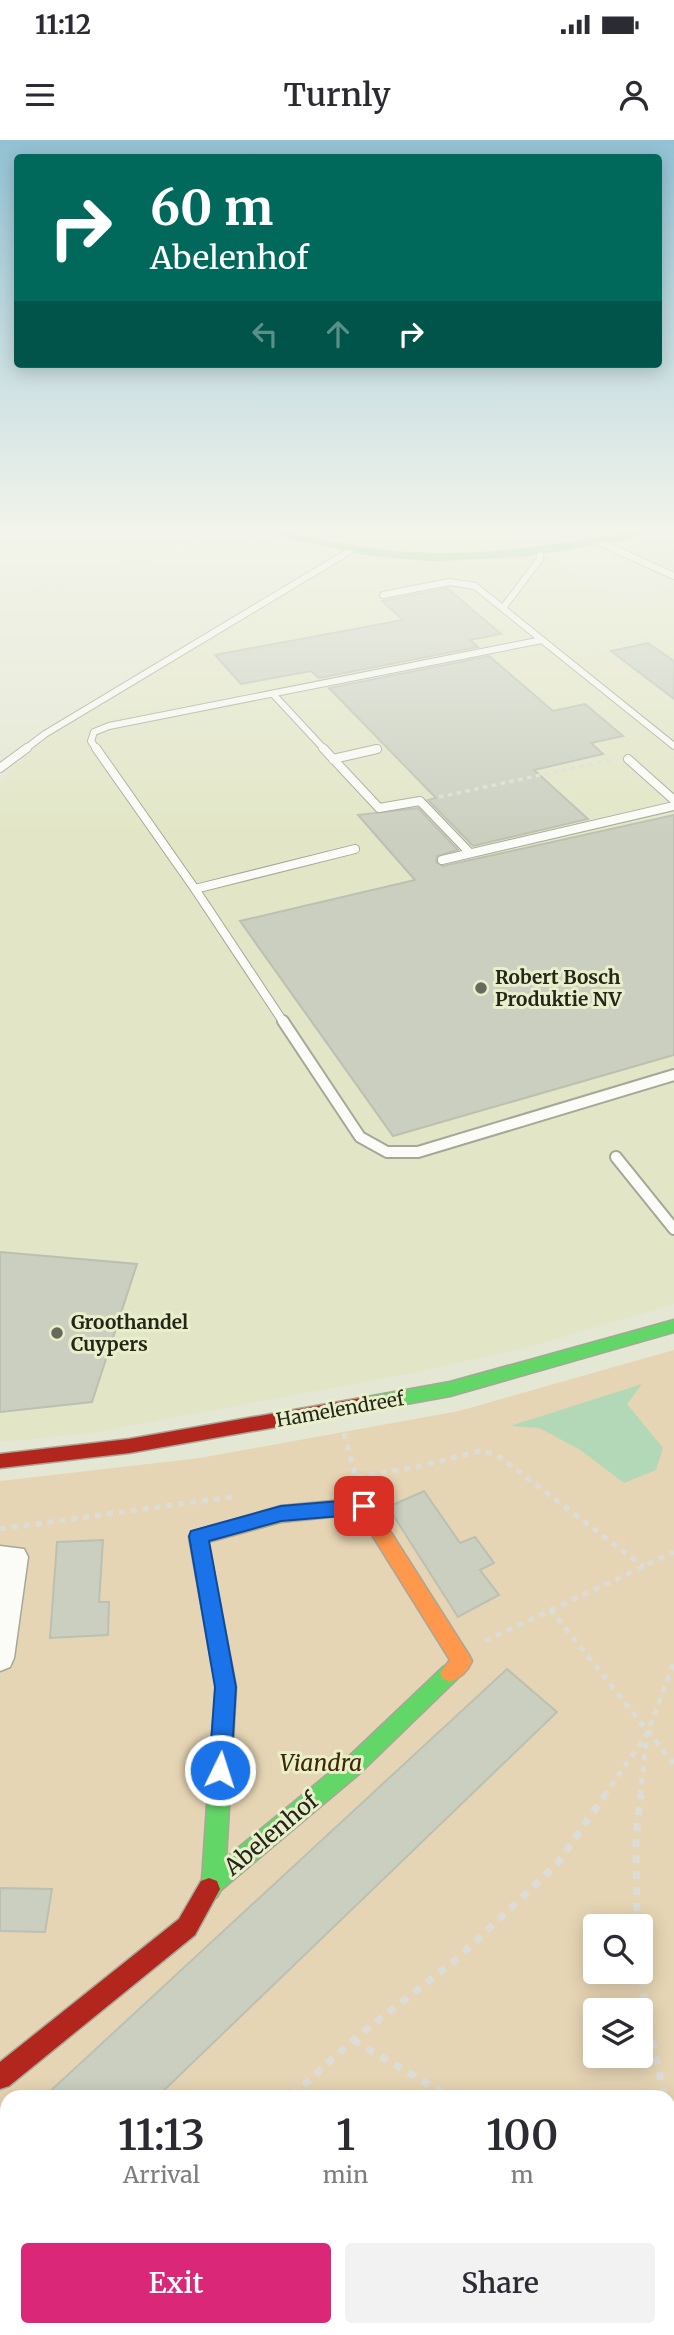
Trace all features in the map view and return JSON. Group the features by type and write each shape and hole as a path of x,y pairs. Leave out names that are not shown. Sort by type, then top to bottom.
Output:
{"street":[{"name":"Hamelendreef","path":"0,1461 142,1444 450,1389 674,1326"},
{"name":"Abelenhof","path":"0,2077 187,1927 213,1882 352,1767 462,1661 364,1506 281,1514 198,1536 226,1687 213,1882"},
{"path":"0,1557 14,1557 0,1658"}],"lane":[{"path":"0,768 45,734 212,633"},
{"path":"534,633 674,746"},
{"path":"542,640 109,726 94,732 91,741 195,890 360,1137 387,1152 418,1152 674,1075"},
{"path":"274,694 379,808 420,801 470,853"},
{"path":"333,759 377,748"},
{"path":"628,760 674,800"},
{"path":"442,860 674,806"},
{"path":"195,890 355,849"},
{"path":"616,1157 674,1229"}],"path":[{"path":"560,654 643,638"},
{"path":"420,801 613,758 628,760"},
{"path":"346,1441 354,1469"},
{"path":"462,1661 483,1642 674,1552"},
{"path":"550,1609 647,1734 674,1764"},
{"path":"299,2090 353,2040 458,1958 557,1864 647,1734 674,1662"},
{"path":"637,1914 636,1836 647,1734"},
{"path":"642,1984 663,2090"},
{"path":"353,2040 438,2090"}],"shaded area":[{"path":"216,633 674,633 674,1304 522,1349 407,1374 91,1433 0,1442 0,785 13,767 50,736"},
{"path":"642,1384 627,1404 663,1448 656,1470 624,1483 579,1449 539,1428 510,1426"}],"green space":[{"name":"Viandra","path":"674,1350 674,2090 0,2090 0,1481 200,1458 459,1411"}],"building":[{"path":"331,633 501,634 470,640 478,647 319,678 311,671 241,684 215,655"},
{"path":"648,643 674,661 674,699 611,651"},
{"path":"489,656 553,711 585,704 623,736 591,743 603,754 534,770 588,819 473,846 428,800 436,798 329,688"},
{"name":"Robert Bosch Produktie NV","path":"418,808 458,850 437,856 436,862 443,866 674,815 674,1055 393,1136 240,921 415,880 358,815"},
{"name":"Groothandel Cuypers","path":"0,1252 137,1264 92,1402 0,1412"},
{"path":"424,1491 460,1543 475,1537 494,1563 480,1570 499,1595 458,1617 388,1507"},
{"path":"103,1540 99,1602 109,1602 108,1635 50,1638 57,1542"},
{"path":"507,1669 557,1712 164,2090 51,2090"},
{"path":"0,1888 52,1889 45,1932 0,1931"}],"traffic: fast":[{"path":"367,1404 450,1389 674,1326"},
{"path":"209,1889 213,1882 352,1767 450,1673"},
{"path":"213,1882 221,1760"}],"traffic: slow":[{"path":"221,1760 226,1687 198,1537 281,1514 364,1506 462,1661 450,1673"}],"traffic: jam":[{"path":"0,1461 129,1446 367,1404"},
{"path":"0,2077 187,1927 209,1889"}],"place":[{"name":"Robert Bosch Produktie NV","path":"481,988"},
{"name":"Groothandel Cuypers","path":"57,1333"}],"route":[{"path":"220,1770 226,1687 198,1536 281,1514 364,1506"}]}
